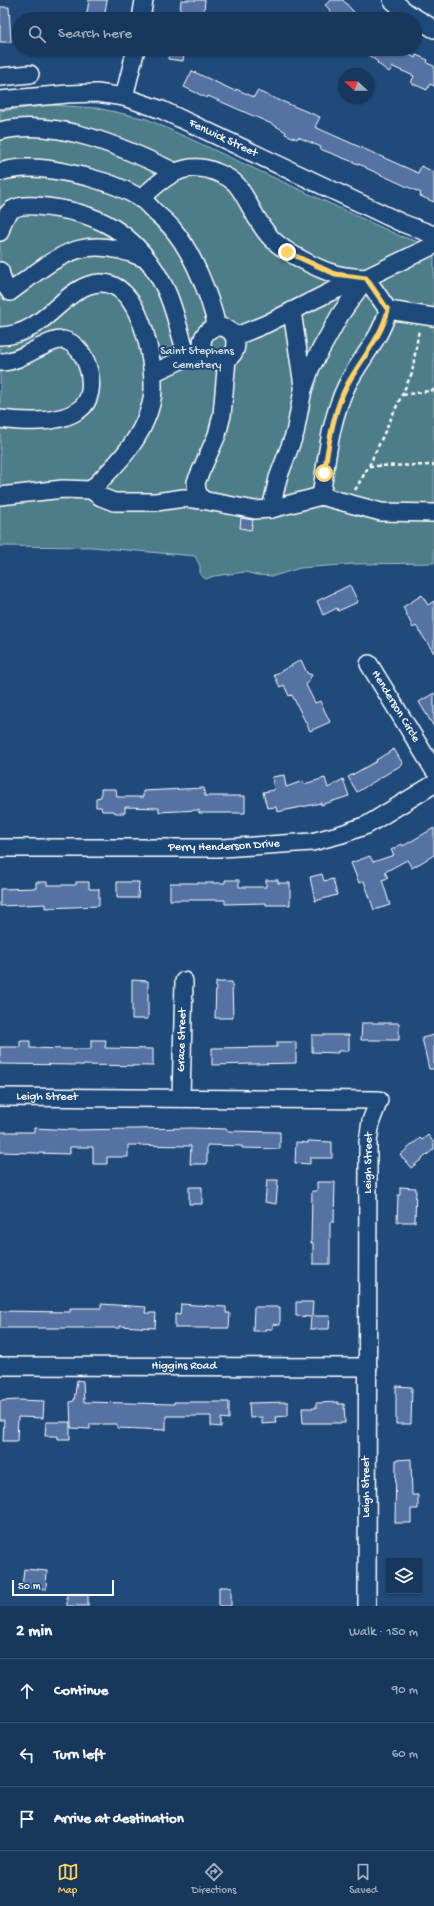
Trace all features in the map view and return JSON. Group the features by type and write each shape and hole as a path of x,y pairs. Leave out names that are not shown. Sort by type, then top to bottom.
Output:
{"street":[{"path":"142,12 144,0"},
{"path":"392,0 406,12"},
{"path":"422,22 434,29"},
{"path":"124,97 134,56"},
{"path":"0,77 30,74"},
{"name":"Fenwick Street","path":"0,100 79,93 124,97 162,110 402,223 434,235"},
{"path":"0,131 24,128 54,129 71,132 117,148 174,172"},
{"path":"141,199 155,185 174,172 196,167 212,170 228,177 237,185 257,220 271,238 287,252 335,274 366,278 388,310 427,316"},
{"path":"0,172 10,169 30,168 58,170 106,182 141,199 172,228 182,243 194,264 208,297 217,328"},
{"path":"0,232 8,212 16,207 30,206 53,208 99,220 117,229 132,240 148,260 165,288 188,357"},
{"path":"234,337 266,324 330,292 366,278 434,245"},
{"path":"0,271 2,282 10,292 67,252 95,246 112,247 148,260"},
{"path":"271,509 278,478 294,433 303,390 320,348 366,278"},
{"path":"0,336 24,332 36,325 72,294 84,287 99,283 111,285 126,294 134,305 144,334 153,373 153,391 144,422 122,457 91,490"},
{"path":"321,496 329,444 339,404 359,363 379,334 388,310"},
{"path":"292,311 303,390"},
{"path":"217,328 229,330 234,337 235,350 227,359 220,361 213,360 203,349 205,336 210,330 217,328"},
{"path":"0,362 19,358 61,340 73,343 81,350 88,367 91,388 87,402 81,409 67,416 42,420 0,419"},
{"path":"153,373 203,349"},
{"path":"202,500 197,491 196,482 217,435 222,415 227,359"},
{"path":"0,496 62,489 91,490 101,497 114,502 156,502 184,498 255,510 271,509 321,496 382,512 434,513"},
{"name":"Henderson Circle","path":"369,664 434,770"},
{"name":"Perry Henderson Drive","path":"0,848 222,848 312,842 342,834 367,825 434,784"},
{"name":"Grace Street","path":"181,1098 184,981"},
{"name":"Leigh Street","path":"0,1097 379,1100 371,1120 368,1142 367,1606"},
{"name":"Higgins Road","path":"0,1366 368,1367"}],"path":[{"path":"347,502 369,466 403,395 412,374 427,316"},
{"path":"403,395 434,390"},
{"path":"369,466 434,465"}],"green space":[{"name":"Saint Stephens Cemetery","path":"51,105 97,108 147,119 400,236 434,247 434,563 355,564 300,568 274,576 257,575 245,572 214,576 206,579 200,575 200,566 195,556 92,547 0,546 0,111"}],"building":[{"path":"89,0 107,0 105,12 87,12"},
{"path":"181,0 205,0 204,12 180,11"},
{"path":"331,0 343,0 354,12 330,12 331,11 325,5"},
{"path":"0,7 9,7 11,42 0,42"},
{"path":"169,56 184,56 183,61 168,59"},
{"path":"370,56 412,56 415,58 416,56 418,56 428,60 427,63 434,66 434,86 430,84 427,90 411,83 414,76 393,67 389,72 377,63 378,62"},
{"path":"192,71 235,91 236,89 254,97 257,91 320,117 315,127 418,173 421,166 434,172 434,202 420,196 421,193 366,167 320,149 321,147 298,137 297,139 285,134 286,132 274,125 184,87"},
{"path":"241,518 253,520 251,530 240,528"},
{"path":"350,585 358,602 338,611 337,608 323,615 317,601"},
{"path":"422,595 428,605 434,601 434,653 416,626 413,628 403,607"},
{"path":"301,660 307,673 312,675 306,685 315,703 320,701 330,722 310,731 292,695 289,696 284,685 280,687 274,675"},
{"path":"434,693 434,727 419,702"},
{"path":"394,749 403,764 357,792 348,777 377,761 376,760"},
{"path":"284,775 286,787 303,781 304,784 325,778 328,788 343,779 349,796 321,805 321,803 277,812 276,807 267,808 263,792 274,790 272,777"},
{"path":"204,788 205,796 245,796 245,813 199,813 199,810 159,812 159,808 125,807 125,813 115,813 114,811 102,811 101,807 96,807 96,798 101,797 101,789 116,789 117,797 143,797 143,791"},
{"path":"434,828 434,855 412,868 407,860 385,872 388,878 382,880 390,905 374,910 364,881 359,883 351,863 370,856 373,862 394,855 391,850 402,844 403,846"},
{"path":"322,874 324,881 333,879 337,895 315,901 310,877"},
{"path":"225,880 239,880 239,887 266,887 266,880 278,880 278,883 290,883 290,905 266,905 266,903 225,904 225,900 170,900 170,883 225,883"},
{"path":"36,882 47,882 47,885 76,885 76,882 89,882 89,889 99,889 99,906 45,908 45,904 0,906 0,889 36,888"},
{"path":"117,882 139,882 138,898 117,898"},
{"path":"132,980 148,981 148,1019 132,1019"},
{"path":"216,982 232,982 233,1018 215,1018"},
{"path":"362,1023 399,1023 399,1040 361,1040"},
{"path":"312,1035 349,1035 349,1051 338,1051 338,1053 312,1052"},
{"path":"434,1035 434,1069 429,1069 422,1038"},
{"path":"91,1040 106,1040 105,1048 153,1049 153,1066 0,1064 0,1047 20,1047 20,1041 30,1041 30,1048 91,1049"},
{"path":"277,1042 296,1042 296,1063 212,1065 212,1048 277,1047"},
{"path":"34,1128 73,1130 191,1128 227,1129 227,1131 280,1132 280,1149 207,1145 207,1164 190,1164 191,1146 128,1145 128,1157 107,1157 107,1164 93,1164 93,1147 70,1147 70,1154 0,1152 0,1132 34,1132"},
{"path":"428,1135 434,1143 434,1149 411,1168 400,1155 420,1138 422,1140"},
{"path":"308,1141 332,1142 332,1158 310,1158 310,1164 295,1163 296,1142 308,1143"},
{"path":"267,1180 278,1180 276,1204 265,1202"},
{"path":"317,1182 335,1182 334,1222 330,1222 330,1264 313,1264 313,1243 311,1243 312,1191 317,1191"},
{"path":"189,1187 202,1187 202,1204 189,1204"},
{"path":"400,1187 416,1188 415,1222 397,1222 398,1195 400,1195"},
{"path":"296,1302 313,1302 312,1316 330,1316 329,1329 310,1329 311,1317 296,1316"},
{"path":"101,1304 146,1307 145,1313 156,1313 155,1328 120,1326 120,1328 0,1328 0,1311 70,1312 70,1308 101,1308"},
{"path":"181,1304 226,1307 226,1313 230,1313 229,1328 175,1328 175,1314 180,1315"},
{"path":"254,1307 280,1307 280,1325 273,1324 273,1329 265,1329 265,1331 253,1331"},
{"path":"77,1380 83,1381 84,1402 174,1404 174,1402 229,1402 229,1419 221,1418 221,1427 211,1426 211,1416 166,1416 166,1430 117,1428 117,1424 90,1424 90,1429 71,1428 70,1402 74,1401"},
{"path":"396,1386 412,1387 411,1424 396,1424"},
{"path":"0,1401 44,1401 43,1418 18,1417 17,1441 3,1441 4,1420 0,1420"},
{"path":"288,1402 288,1416 275,1417 276,1423 262,1424 262,1417 250,1418 249,1403"},
{"path":"338,1402 338,1404 344,1404 345,1423 303,1423 302,1408 316,1408 316,1403"},
{"path":"46,1422 70,1422 70,1439 58,1439 58,1436 45,1436"},
{"path":"411,1459 412,1495 418,1495 418,1509 411,1509 411,1523 395,1523 396,1460"},
{"path":"24,1569 47,1571 46,1589 22,1587"},
{"path":"219,1587 231,1587 231,1606 219,1606"},
{"path":"67,1594 88,1594 88,1606 67,1606"}],"route":[{"path":"287,252 335,274 366,278 388,310 385,322 379,334 359,363 346,386 334,422 324,473"}]}
